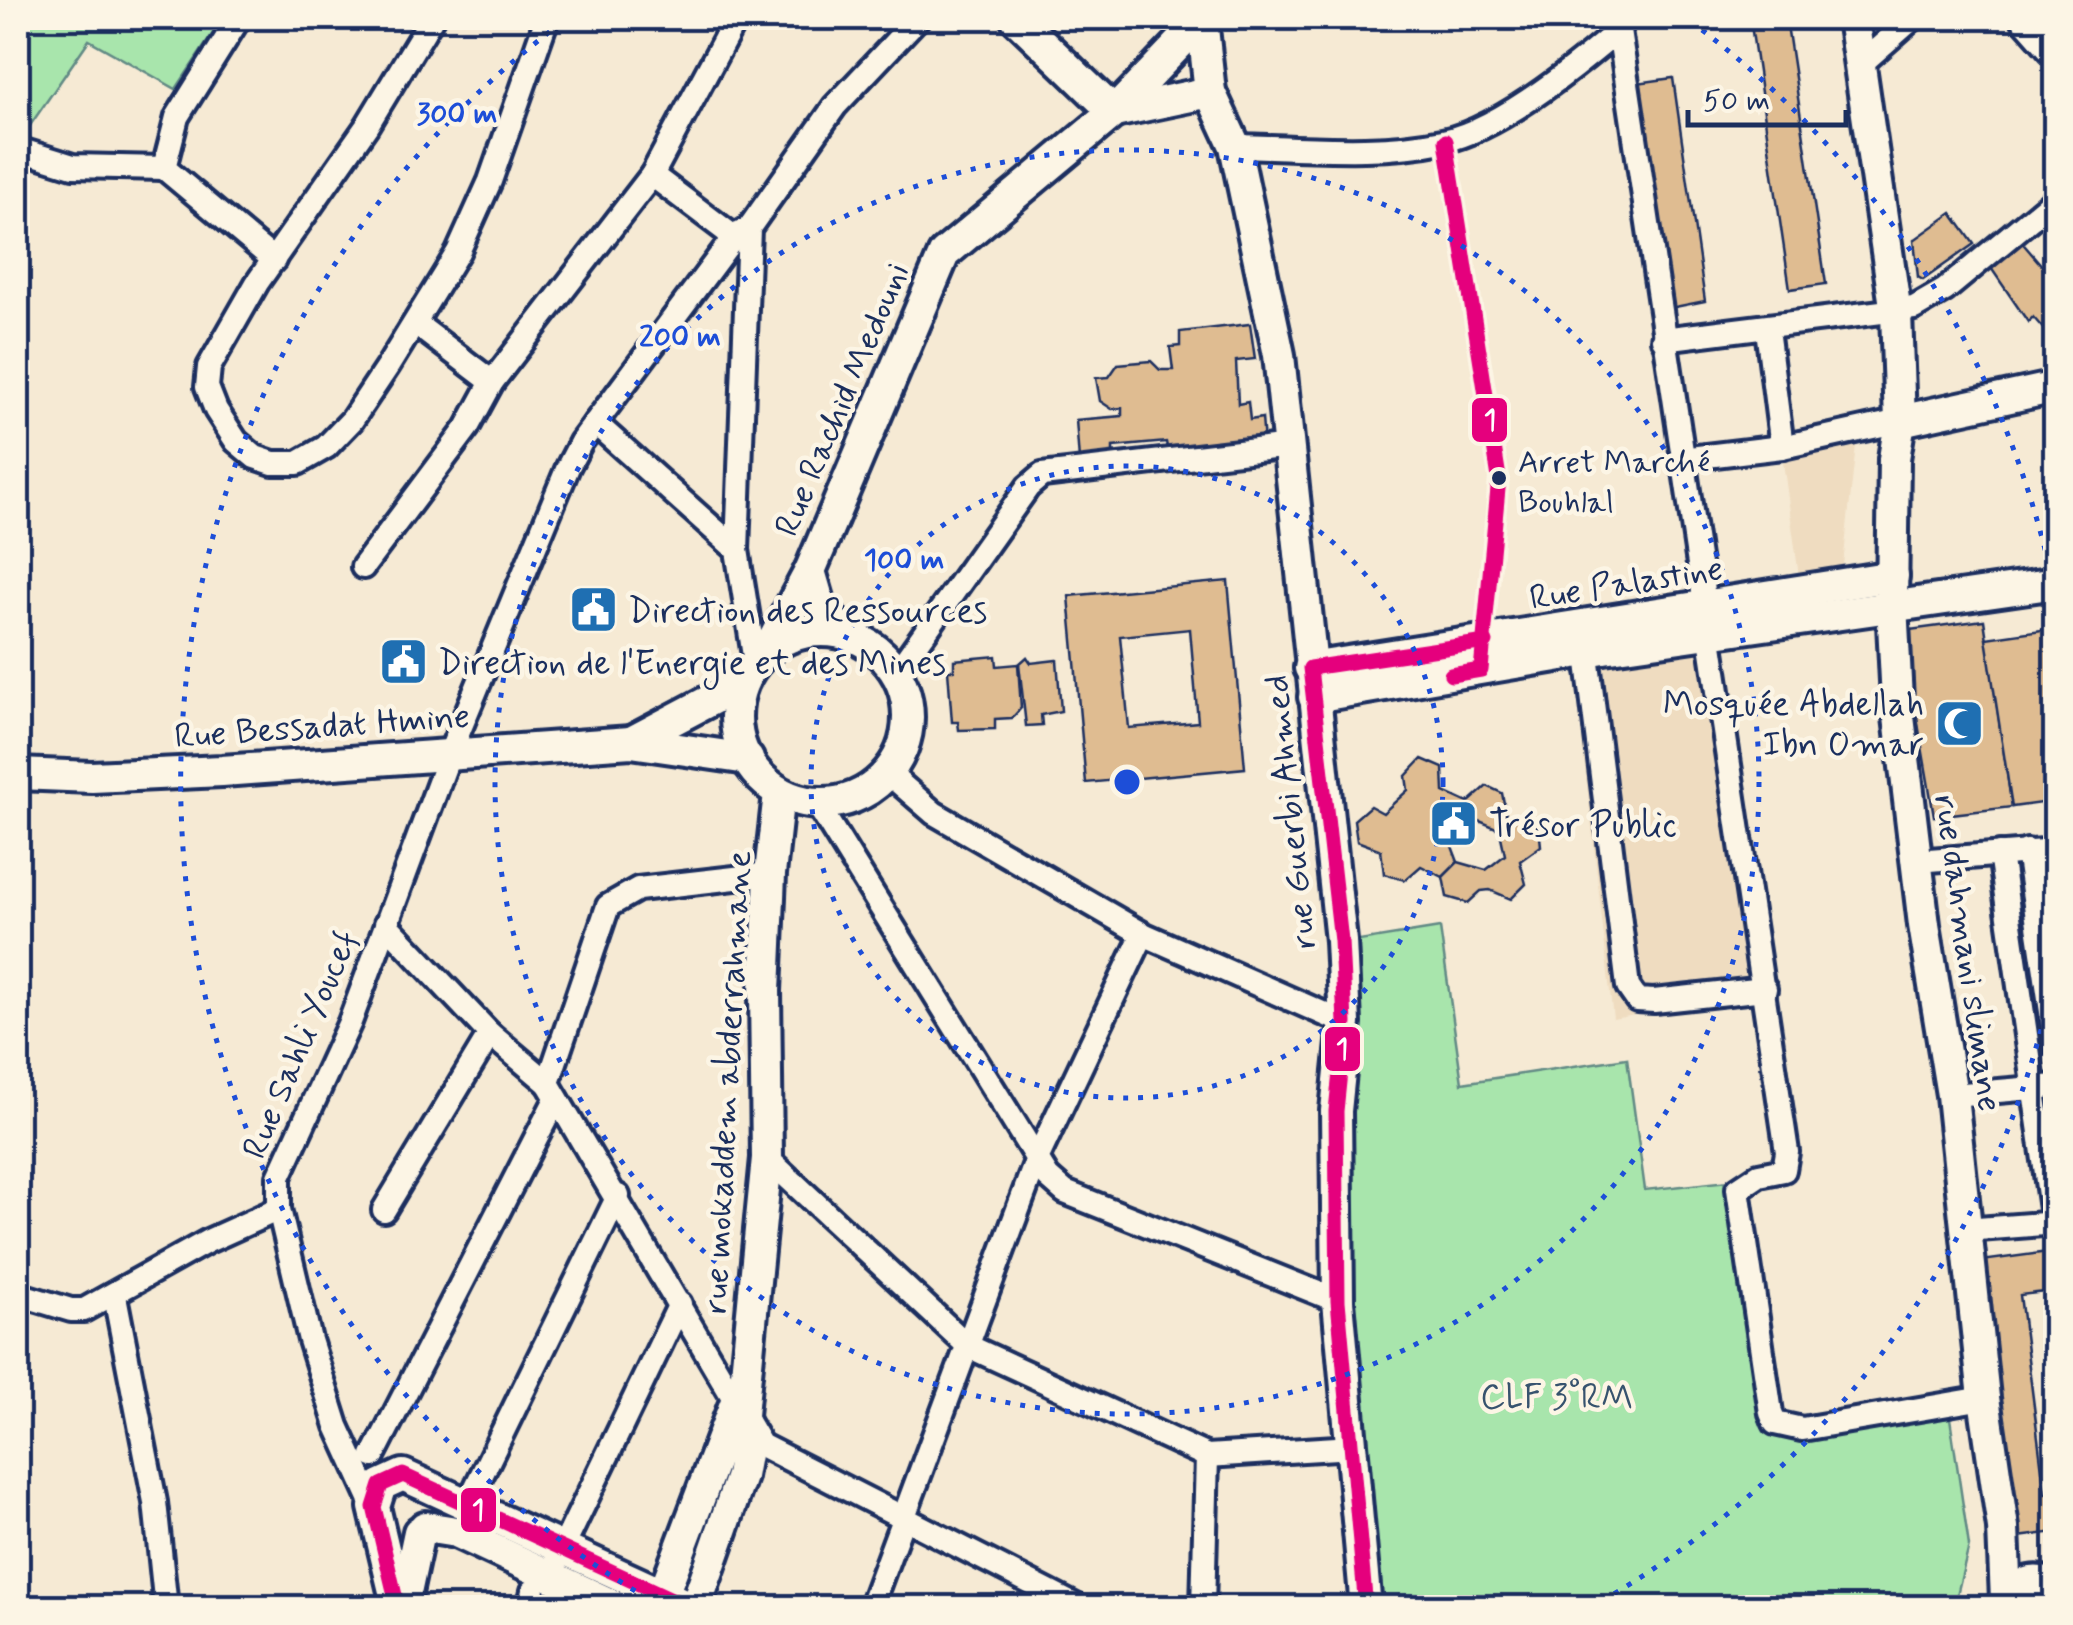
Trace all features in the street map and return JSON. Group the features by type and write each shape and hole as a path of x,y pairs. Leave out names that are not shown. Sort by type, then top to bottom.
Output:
{"main road":[{"path":"1016,18 1114,112 1210,92"},
{"name":"rue Guerbi Ahmed","path":"1203,18 1210,92 1234,146 1279,355 1341,941 1345,1022 1336,1111 1338,1301 1366,1608"},
{"name":"Rue Rachid Medouni","path":"754,665 810,571 944,254 1114,112 1203,18"},
{"name":"rue dahmani slimane","path":"1853,18 1896,313 1900,421 1894,460 1892,590 1898,700 1952,1095 1984,1398 2003,1528 2006,1604"},
{"path":"2027,18 2056,51"},
{"path":"1900,421 2056,387"},
{"path":"810,571 819,602 842,632 882,654 897,672 909,713 904,745 888,774 852,799 817,804 780,793 754,772 739,743 735,710 754,665 790,636 842,632"},
{"name":"Rue Palastine","path":"1312,682 1892,590 2056,583"},
{"name":"Rue Bessadat Hmine","path":"631,742 754,665"},
{"name":"Rue Bessadat Hmine","path":"18,774 92,777 222,771 631,742 748,760"},
{"name":"rue mokaddem abderrahmane","path":"694,1608 741,1476 746,1450 742,1397 767,1158 765,991 770,874 780,793"},
{"name":"rue mokaddem abderrahmane","path":"661,1601 742,1397"},
{"path":"400,1608 377,1515 375,1495 382,1467 468,1504 544,1580 694,1608"},
{"path":"400,1608 422,1530 434,1506 426,1484"},
{"path":"377,1515 398,1535 422,1530 456,1532 544,1580 619,1608"},
{"path":"2006,1604 2024,1582 2054,1584"}],"street":[{"path":"164,168 176,117 239,18"},
{"path":"432,18 366,127 274,260 209,367 208,387 216,410 236,441 255,457 274,463 298,462 326,448 352,420 416,324 458,252 490,181 546,18"},
{"path":"362,567 466,428 492,382 652,175 736,18"},
{"name":"Rue Sahli Youcef","path":"377,1515 338,1426 298,1295 279,1209 279,1177 350,1022 450,752 568,467 594,423 835,106 918,18"},
{"path":"1862,63 1912,18"},
{"path":"1234,146 1366,149 1446,141 1512,109 1571,71 1621,24"},
{"path":"1621,24 1662,339 1787,1152 1784,1170 1759,1175 1738,1190 1775,1423 1802,1428 1984,1398"},
{"path":"18,149 73,166 164,168 274,260"},
{"path":"652,175 741,232 737,550 754,665"},
{"path":"1662,339 1896,313 1931,300 2056,198"},
{"path":"416,324 492,382"},
{"path":"1767,328 1782,446"},
{"path":"1681,459 1782,446 1900,421"},
{"path":"594,423 737,550"},
{"path":"897,672 1042,474 1290,446"},
{"path":"1585,639 1628,987 1637,1000 1765,990"},
{"path":"888,774 934,813 1144,934 1345,1022"},
{"path":"817,804 1036,1161 1065,1192 1338,1301"},
{"path":"1918,861 2056,850"},
{"path":"2028,851 2056,1045"},
{"path":"1965,1230 2054,1223 2045,1087 2000,854"},
{"path":"338,1426 382,1467 552,1091 608,906 638,889 770,874"},
{"path":"386,924 490,1034 552,1091 680,1304 742,1397 761,1445 1080,1608"},
{"path":"870,1608 1036,1161 1144,934"},
{"path":"384,1210 490,1034"},
{"path":"1952,1095 2045,1087"},
{"path":"767,1158 968,1346 1207,1456 1353,1447"},
{"path":"468,1504 618,1196"},
{"path":"18,1294 72,1310 115,1296 208,1241 279,1209"},
{"path":"115,1296 154,1502 166,1608"},
{"path":"544,1580 680,1304"},
{"path":"1203,1608 1207,1456"}],"shaded area":[{"path":"1856,445 1843,565 1799,576 1782,455"},
{"path":"1702,645 1750,994 1613,1019 1574,666"}],"green space":[{"path":"18,18 223,18 176,89 89,40 20,140"},
{"name":"CLF 3°RM","path":"1440,928 1462,1083 1627,1058 1645,1190 1728,1181 1765,1422 1784,1437 1950,1418 1969,1546 1954,1607 1380,1607 1343,1211 1353,942"}],"building":[{"path":"1750,18 1786,18 1826,284 1790,289"},
{"path":"1877,18 1896,18 1879,32"},
{"path":"1673,78 1705,301 1670,308 1637,83"},
{"path":"1952,213 1974,244 1923,280 1918,277 1914,240"},
{"path":"2019,239 2056,282 2056,326 2047,333 2033,317 2028,322 1989,265"},
{"path":"1250,324 1255,359 1236,361 1238,404 1248,402 1250,420 1262,418 1264,443 1168,452 1166,442 1113,447 1113,458 1079,460 1076,420 1122,416 1122,408 1112,409 1100,401 1096,378 1109,377 1118,364 1151,361 1160,370 1173,370 1170,347 1180,346 1180,332"},
{"path":"1228,581 1245,768 1086,783 1069,596","holes":["1190,629 1198,722 1129,728 1120,636"]},
{"name":"Mosquée Abdellah Ibn Omar","path":"1984,620 2012,807 1934,816 1902,631"},
{"path":"2056,628 2056,801 2012,807 1986,638"},
{"path":"996,656 997,666 1018,664 1021,708 1012,718 995,719 995,729 959,730 958,722 952,722 948,670 954,670 954,660"},
{"path":"1027,657 1031,663 1057,660 1061,711 1041,715 1042,725 1026,726 1019,664"},
{"path":"1422,759 1443,768 1444,792 1468,803 1487,786 1502,793 1506,814 1496,828 1477,820 1454,832 1450,841 1458,862 1443,877 1421,866 1405,880 1384,874 1381,850 1357,841 1354,820 1370,806 1383,813 1408,790 1406,776"},
{"path":"1517,818 1539,827 1541,846 1520,861 1526,884 1511,899 1490,890 1481,891 1468,903 1447,897 1443,877 1458,862 1486,870 1505,855 1500,832"},
{"path":"2048,1252 2053,1291 2020,1295 2045,1494 2056,1493 2056,1532 2010,1538 1974,1262"}],"transit line":[{"name":"1","path":"1446,141 1499,478 1481,670 1451,675"},
{"name":"1","path":"1366,1608 1338,1301 1336,1111 1345,1023 1341,941 1310,668 1486,642"},
{"name":"1","path":"398,1608 374,1507 381,1485 403,1475 691,1608"}],"place":[{"name":"Arret Marché Bouhlal","path":"1499,478"},
{"name":"Direction des Ressources","path":"593,610"},
{"name":"Direction de l'Energie et des Mines","path":"403,662"},
{"name":"Mosquée Abdellah Ibn Omar","path":"1959,723"},
{"name":"Trésor Public","path":"1454,824"}]}
